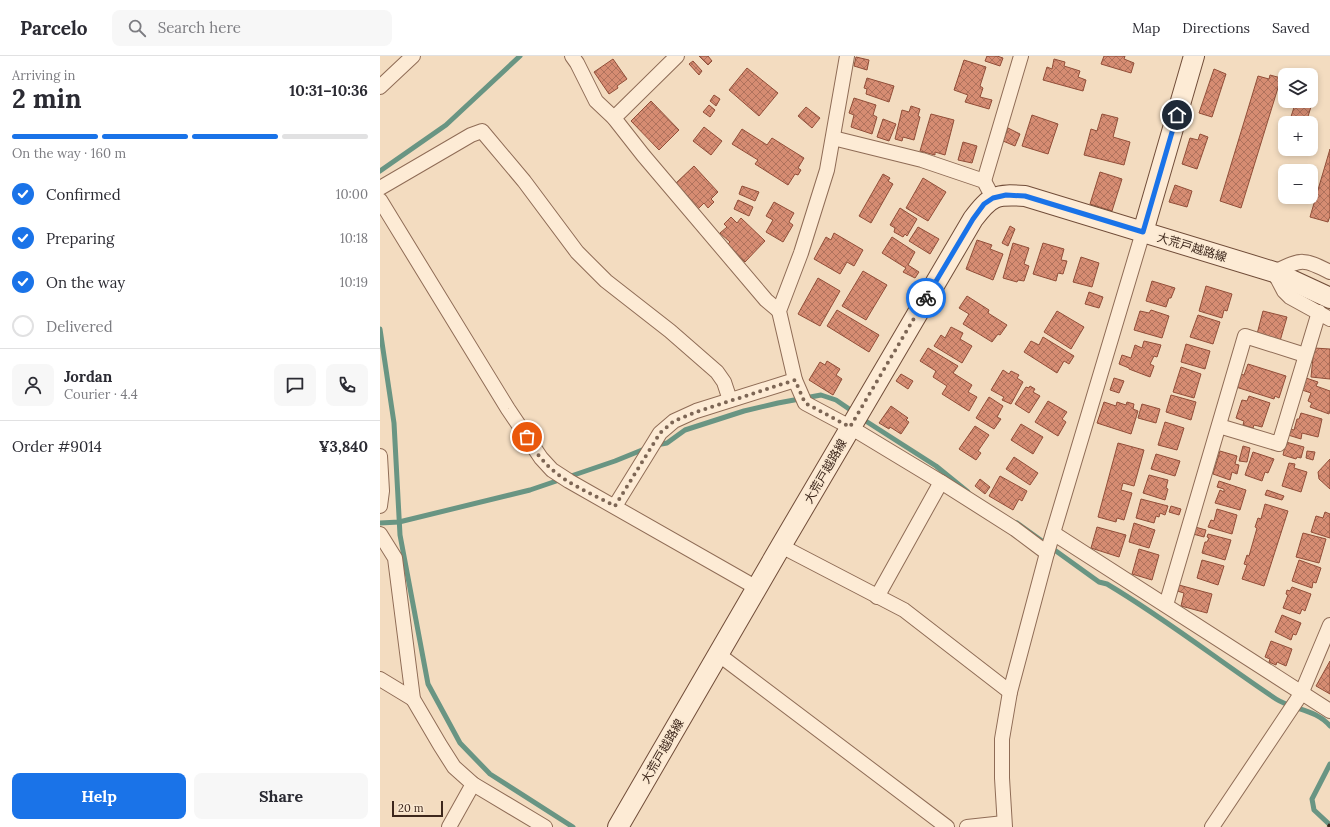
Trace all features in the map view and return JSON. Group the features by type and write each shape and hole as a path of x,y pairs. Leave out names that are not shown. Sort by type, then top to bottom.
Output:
{"main road":[{"path":"1143,232 1194,56"},
{"name":"大荒戸越路線","path":"618,827 850,427 973,219 984,204 993,198 1006,195 1025,196 1274,272 1326,310"}],"street":[{"path":"380,87 413,56"},
{"path":"572,56 596,101 614,118 643,155 766,300 779,311"},
{"path":"614,118 677,56"},
{"path":"846,56 827,170 779,311 795,380 805,403 850,427 941,482 1015,529 1047,553"},
{"path":"984,181 1021,56"},
{"path":"380,188 471,135 482,131 524,181 577,252 606,281 670,331 717,372 724,382 730,400"},
{"path":"833,138 922,160 984,181 993,198"},
{"path":"380,200 384,218 508,409 541,458 552,470 570,482 615,506 757,588"},
{"path":"968,827 1005,825 1002,740 1010,692 1047,553 1143,232"},
{"path":"1274,272 1301,261 1312,263 1330,272"},
{"path":"1219,426 1279,444 1305,355 1326,310"},
{"path":"1166,605 1246,336 1305,355"},
{"path":"615,506 660,433 674,421 730,400 795,380"},
{"path":"380,456 382,491 380,506"},
{"path":"877,597 941,482"},
{"path":"1053,533 1301,694 1330,711"},
{"path":"380,534 395,558 413,699 454,767 473,784 545,827"},
{"path":"781,546 904,610 1010,692"},
{"path":"1212,827 1301,694 1330,625"},
{"path":"718,654 947,827"},
{"path":"380,679 413,699"},
{"path":"449,827 473,784"}],"building":[{"path":"699,56 708,56 712,61 708,65"},
{"path":"987,56 997,56 1003,58 1000,66 985,61"},
{"path":"1104,56 1125,56 1124,59 1134,63 1131,73 1101,64"},
{"path":"856,57 869,60 867,70 854,66"},
{"path":"613,59 627,79 609,94 594,72"},
{"path":"1054,59 1065,62 1064,66 1080,71 1078,77 1086,80 1083,91 1043,80 1047,67 1052,69"},
{"path":"964,60 986,67 980,86 983,88 980,97 992,100 989,109 965,102 968,95 954,90"},
{"path":"693,61 702,71 699,75 689,64"},
{"path":"747,68 778,93 759,116 729,90"},
{"path":"1214,69 1226,74 1212,117 1199,113"},
{"path":"1270,75 1278,77 1278,88 1241,208 1220,201 1258,76 1269,79"},
{"path":"867,78 894,86 889,102 866,94 867,89 864,88"},
{"path":"714,95 720,99 716,106 710,101"},
{"path":"854,98 876,105 873,115 877,117 872,134 851,127 854,115 849,113"},
{"path":"651,101 679,130 659,150 631,121"},
{"path":"709,105 715,110 710,117 703,112"},
{"path":"911,106 920,109 918,116 920,117 914,140 903,137 902,141 895,139 902,110 909,112"},
{"path":"806,107 820,118 812,128 798,116"},
{"path":"1294,108 1311,108 1308,116 1291,116"},
{"path":"931,114 954,120 945,155 935,152 935,155 920,151"},
{"path":"1102,114 1118,118 1113,137 1130,142 1124,165 1084,155 1091,129 1097,131"},
{"path":"1032,115 1058,124 1048,154 1022,146"},
{"path":"883,119 896,124 889,141 877,137"},
{"path":"704,127 722,141 711,155 693,141"},
{"path":"1008,128 1020,134 1015,146 1003,141"},
{"path":"742,129 767,145 772,138 804,158 798,168 801,170 798,175 795,174 788,185 755,164 758,160 732,144"},
{"path":"1200,134 1208,137 1197,169 1182,164 1190,138 1198,140"},
{"path":"963,142 977,146 972,163 958,160"},
{"path":"1330,149 1330,216 1328,222 1310,217 1314,204 1318,204 1318,190"},
{"path":"694,166 718,192 711,199 714,202 708,208 704,203 698,209 675,184"},
{"path":"1100,172 1122,179 1112,211 1090,204"},
{"path":"883,174 890,178 888,181 893,184 871,223 859,216"},
{"path":"923,178 946,192 928,221 906,208"},
{"path":"1175,185 1192,191 1187,207 1169,202"},
{"path":"742,186 759,192 755,201 739,194"},
{"path":"738,200 753,207 749,216 734,209"},
{"path":"774,202 794,213 789,222 793,225 783,242 766,232 773,220 766,216"},
{"path":"900,208 917,219 907,236 905,234 903,237 894,232 895,228 890,225"},
{"path":"731,217 737,223 741,218 765,241 745,262 727,245 730,242 720,233 727,227 724,224"},
{"path":"1010,226 1015,229 1008,246 1002,243"},
{"path":"918,227 939,239 930,254 909,241"},
{"path":"834,233 863,250 854,266 847,262 840,274 814,259 826,237 831,240"},
{"path":"892,237 915,252 908,265 919,272 915,278 903,272 906,268 882,253"},
{"path":"977,240 992,245 990,249 1003,254 993,280 966,269"},
{"path":"1013,243 1029,248 1024,264 1029,266 1024,281 1018,280 1017,282 1003,278"},
{"path":"1043,243 1064,249 1061,260 1067,261 1063,274 1058,273 1056,281 1033,274"},
{"path":"1081,257 1099,263 1092,287 1073,282"},
{"path":"863,271 887,285 866,320 842,306"},
{"path":"818,278 840,291 820,326 798,314"},
{"path":"1152,281 1175,288 1166,307 1146,301"},
{"path":"1206,286 1232,294 1227,311 1224,310 1222,318 1199,311"},
{"path":"1089,292 1103,297 1099,308 1085,304"},
{"path":"967,296 989,310 988,313 1007,325 1000,335 998,334 992,342 963,324 969,314 959,308"},
{"path":"837,310 879,335 869,352 827,326"},
{"path":"1151,310 1169,316 1162,338 1134,330 1140,311 1149,313"},
{"path":"1057,311 1084,327 1071,349 1044,332"},
{"path":"1263,311 1287,317 1280,341 1257,334"},
{"path":"1198,315 1220,322 1213,344 1190,337"},
{"path":"951,327 963,333 960,339 972,346 962,363 934,346 941,335 945,338"},
{"path":"1043,337 1074,356 1069,364 1064,361 1057,373 1024,352 1031,341 1039,345"},
{"path":"1144,341 1161,345 1157,357 1154,356 1150,364 1154,366 1150,377 1119,364 1122,355 1131,358 1135,345 1142,348"},
{"path":"1186,344 1210,351 1205,369 1181,362"},
{"path":"928,348 958,366 953,373 972,385 968,392 977,397 969,411 942,394 947,386 933,377 936,371 920,361"},
{"path":"1314,348 1330,349 1330,379 1311,377"},
{"path":"827,361 840,369 836,375 842,379 833,395 809,380 820,362 825,365"},
{"path":"1248,364 1286,376 1279,398 1275,396 1274,399 1236,387 1240,374 1244,375"},
{"path":"1181,367 1201,374 1194,398 1173,392"},
{"path":"1003,370 1009,374 1011,371 1019,375 1017,378 1023,382 1011,404 1002,400 1004,397 991,390"},
{"path":"901,374 913,381 908,389 896,381"},
{"path":"1114,378 1124,381 1119,393 1110,390"},
{"path":"1306,378 1318,382 1316,386 1330,391 1329,414 1310,407 1312,403 1308,401 1311,393 1302,390"},
{"path":"1030,386 1035,389 1033,392 1040,396 1029,413 1015,404 1026,387 1029,388"},
{"path":"1171,395 1196,402 1191,420 1166,412"},
{"path":"1249,396 1270,403 1262,427 1254,425 1253,428 1243,425 1244,421 1236,418 1242,400 1247,401"},
{"path":"989,397 1003,406 997,417 1001,419 994,429 976,418"},
{"path":"1048,401 1067,412 1062,419 1066,422 1058,436 1035,422"},
{"path":"1104,402 1116,406 1117,402 1126,405 1127,402 1134,404 1133,409 1138,411 1131,434 1097,423"},
{"path":"1142,404 1160,409 1156,423 1138,418"},
{"path":"891,406 908,418 906,420 909,422 901,434 890,427 889,429 879,423"},
{"path":"1301,413 1322,419 1318,437 1302,433 1301,439 1288,435 1290,429 1294,430 1297,419 1299,419"},
{"path":"1165,422 1184,428 1177,450 1158,445"},
{"path":"1021,424 1043,437 1033,454 1011,440"},
{"path":"975,426 989,435 978,451 981,453 976,460 959,449"},
{"path":"1286,442 1304,447 1301,458 1297,457 1296,459 1283,455"},
{"path":"1118,443 1144,450 1134,486 1123,483 1121,490 1132,493 1124,520 1117,518 1116,522 1098,517"},
{"path":"1243,446 1250,448 1247,462 1239,461"},
{"path":"1220,451 1237,456 1235,464 1239,465 1237,474 1232,472 1230,480 1213,474"},
{"path":"1307,451 1315,452 1313,460 1306,458"},
{"path":"1253,452 1274,459 1268,473 1265,472 1262,481 1245,475"},
{"path":"1156,454 1180,461 1175,476 1151,469"},
{"path":"1014,457 1038,473 1030,485 1006,469"},
{"path":"1330,459 1330,489 1319,479 1318,472"},
{"path":"1289,463 1295,464 1294,468 1307,472 1301,492 1282,486"},
{"path":"1149,475 1168,480 1166,488 1168,489 1165,500 1143,493"},
{"path":"1000,476 1027,491 1022,501 1019,499 1013,510 989,496"},
{"path":"980,479 990,487 985,494 975,486"},
{"path":"1219,481 1246,490 1240,510 1215,503 1220,490 1224,492 1224,489 1217,487"},
{"path":"1267,490 1284,496 1282,500 1265,495"},
{"path":"1141,499 1168,506 1165,515 1160,513 1159,517 1156,516 1154,523 1136,518"},
{"path":"1265,504 1288,511 1264,586 1242,579 1247,565 1244,564 1247,555 1249,556 1257,528 1255,527 1258,518 1261,519"},
{"path":"1171,506 1181,509 1179,515 1169,512"},
{"path":"1217,509 1237,515 1232,534 1208,527 1211,520 1214,521"},
{"path":"1325,512 1330,514 1330,538 1311,532 1316,516 1323,518"},
{"path":"1134,523 1155,530 1149,548 1129,542"},
{"path":"1097,527 1126,535 1119,557 1091,548"},
{"path":"1195,527 1206,530 1204,537 1193,534"},
{"path":"1303,533 1326,539 1319,563 1296,557"},
{"path":"1208,534 1231,540 1225,560 1202,553 1205,542 1207,542 1209,538 1207,537"},
{"path":"1139,549 1159,555 1152,580 1132,574"},
{"path":"1202,560 1224,566 1218,585 1197,578"},
{"path":"1299,560 1321,568 1316,583 1313,582 1312,588 1292,581"},
{"path":"1179,585 1212,594 1207,613 1181,606 1184,593 1177,591"},
{"path":"1292,587 1311,594 1305,611 1302,609 1300,614 1283,608 1288,595 1286,594 1287,590 1290,591"},
{"path":"1282,615 1301,623 1296,635 1293,634 1291,640 1275,632"},
{"path":"1271,641 1292,649 1286,666 1277,662 1276,665 1269,662 1270,659 1265,657"},
{"path":"1330,661 1330,694 1316,686"}],"waterway":[{"path":"380,171 446,125 520,56"},
{"path":"380,329 394,423 400,535 428,684 460,743 490,774 573,827"},
{"path":"656,445 667,443 685,430 744,411 821,395 836,400 855,413"},
{"path":"861,418 936,466 968,492"},
{"path":"380,523 399,522 530,490 615,461 647,448"},
{"path":"1017,523 1099,582 1107,584 1129,597 1276,699 1318,716 1330,726"},
{"path":"1330,764 1312,799 1314,810 1330,825"}],"way so far":[{"path":"527,437 541,458 552,470 570,482 615,506 660,433 674,421 696,412 795,380 805,403 850,427 926,298"}],"route":[{"path":"926,298 973,219 984,204 993,198 1006,195 1025,196 1143,232 1177,115"}]}
